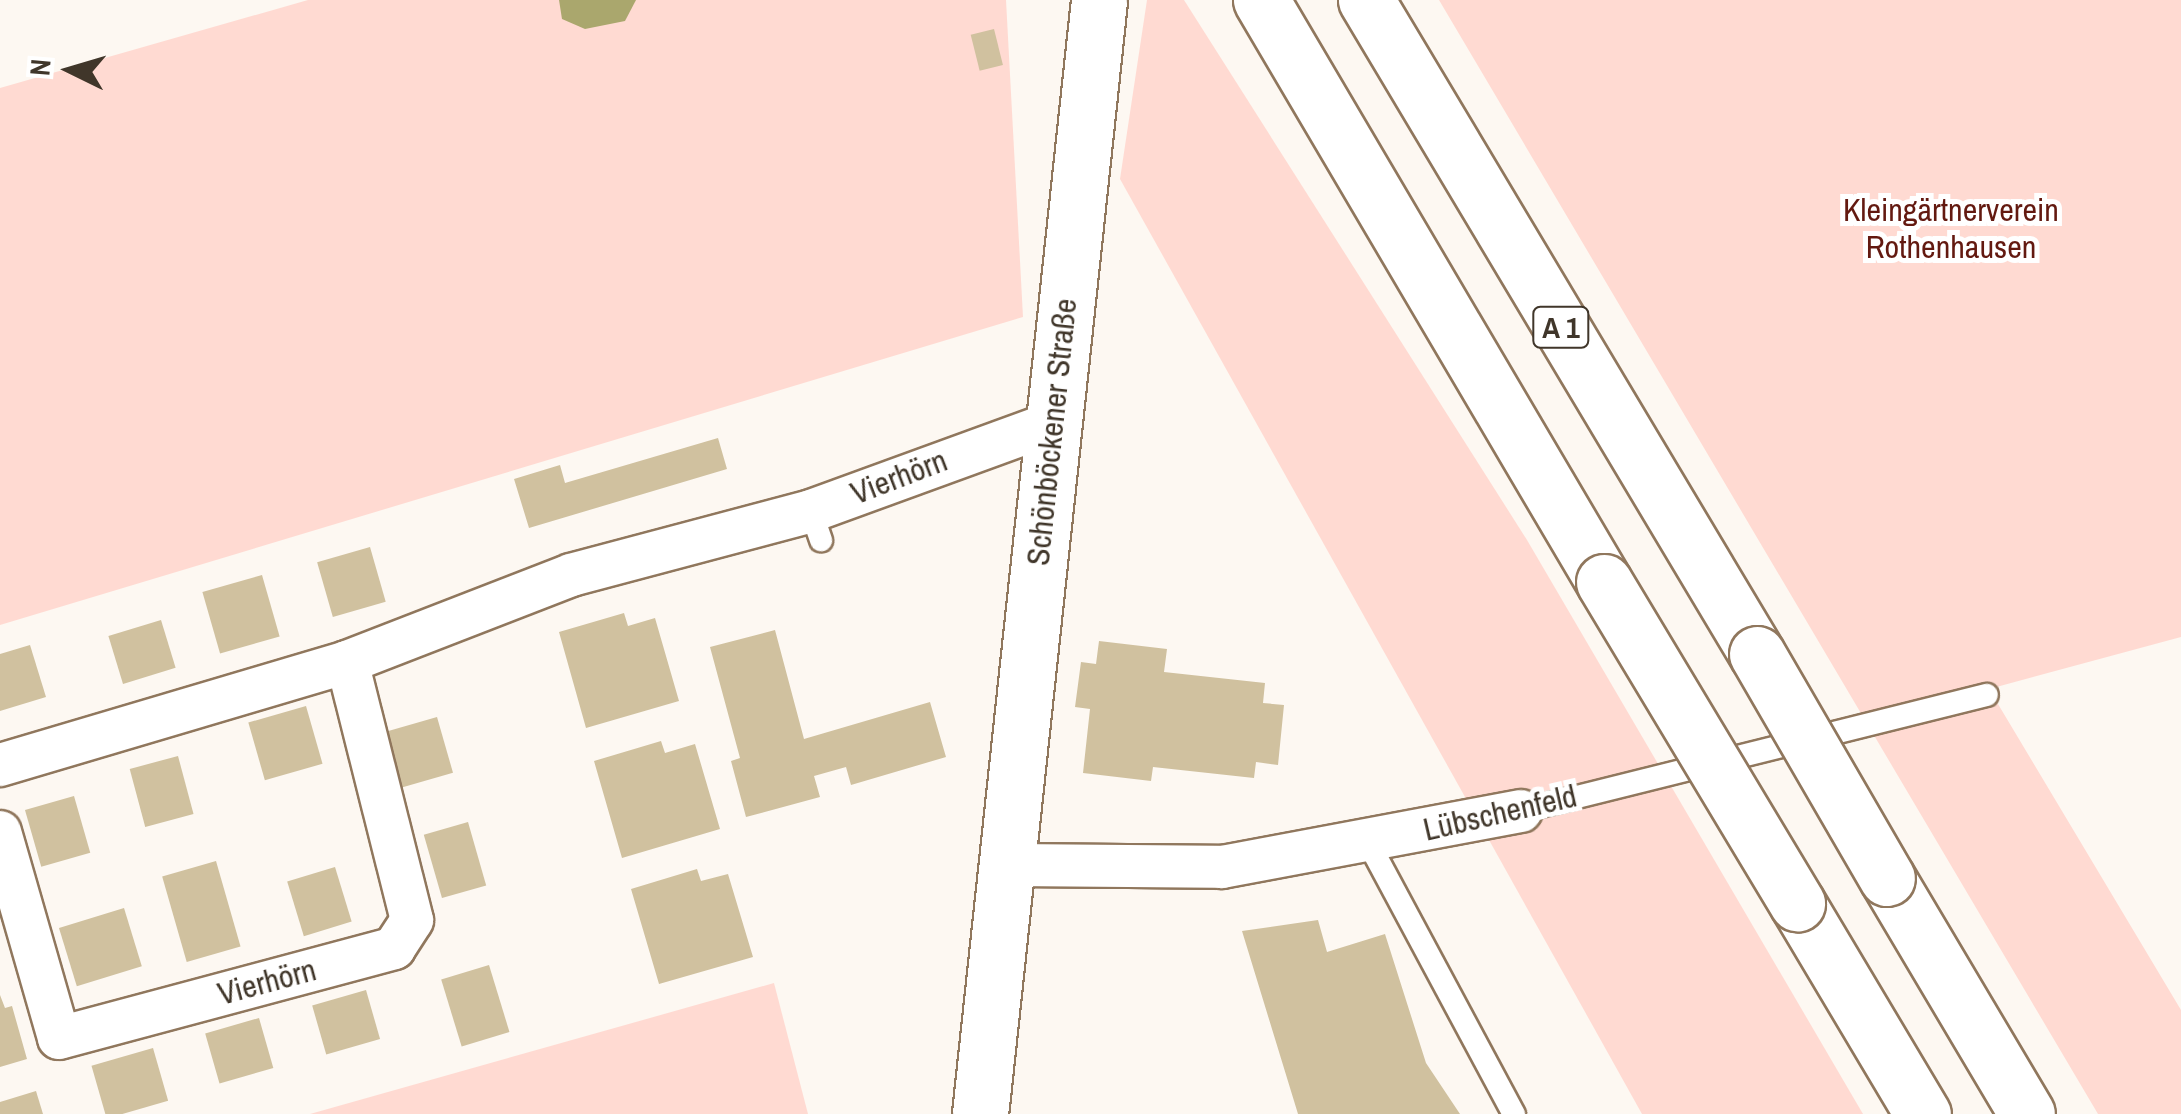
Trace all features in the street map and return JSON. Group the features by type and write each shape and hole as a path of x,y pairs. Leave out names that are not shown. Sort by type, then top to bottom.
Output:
{"main road":[{"name":"Schönböckener Straße","path":"980,1114 1099,0"},
{"name":"A 1","path":"1366,0 2028,1114"},
{"path":"1264,5 1923,1114"}],"street":[{"name":"Vierhörn","path":"0,765 346,662 572,576 816,526 1053,424"},
{"name":"Vierhörn","path":"0,832 59,1038 394,948 412,920 346,662"},
{"name":"Lübschenfeld","path":"1006,865 1222,867 1521,810"}],"lane":[{"name":"Lübschenfeld","path":"1521,810 1986,694"},
{"path":"1368,842 1514,1114"}],"green space":[{"path":"308,0 1006,0 1023,317 0,625 0,88"},
{"path":"1147,0 1184,0 1527,540 1863,1114 1642,1114 1120,179"},
{"name":"Kleingärtnerverein Rothenhausen","path":"1439,0 2181,0 2181,637 1989,689 2181,1010 2181,1114 2098,1114"},
{"path":"774,983 808,1114 310,1114"}],"shaded area":[{"path":"559,0 636,0 625,21 585,29 562,19"}],"building":[{"path":"994,29 1003,65 980,71 971,35"},
{"path":"718,438 727,469 529,528 514,479 560,465 565,483"},
{"path":"370,547 386,602 333,617 317,562"},
{"path":"262,575 280,637 220,654 202,592"},
{"path":"624,613 628,626 655,618 679,701 586,728 559,632"},
{"path":"161,620 176,668 123,684 108,636"},
{"path":"775,630 804,739 930,702 946,757 851,785 846,767 814,776 820,797 746,817 731,761 740,758 710,647"},
{"path":"1099,641 1167,649 1164,672 1265,683 1263,703 1284,705 1278,765 1256,762 1254,778 1153,767 1151,781 1083,773 1090,709 1075,707 1081,662 1096,664"},
{"path":"30,645 46,697 0,711 0,654"},
{"path":"306,706 323,764 265,780 248,723"},
{"path":"437,717 453,773 399,788 383,732"},
{"path":"661,741 665,753 695,744 720,829 622,858 594,761"},
{"path":"178,756 194,814 145,827 130,769"},
{"path":"74,796 90,853 41,867 25,810"},
{"path":"468,822 486,885 442,898 424,835"},
{"path":"216,861 241,947 187,962 162,876"},
{"path":"335,867 352,922 304,936 287,882"},
{"path":"697,869 701,881 728,874 753,957 659,984 631,889"},
{"path":"124,908 142,966 77,986 59,928"},
{"path":"1318,920 1327,952 1385,934 1426,1063 1460,1114 1298,1114 1242,931"},
{"path":"489,965 509,1032 462,1047 441,980"},
{"path":"366,990 380,1039 326,1054 312,1005"},
{"path":"0,995 5,1008 12,1006 27,1059 0,1067"},
{"path":"259,1018 273,1068 220,1083 205,1033"},
{"path":"153,1048 168,1101 122,1114 105,1114 91,1066"},
{"path":"36,1091 43,1114 0,1114 0,1102"}]}
